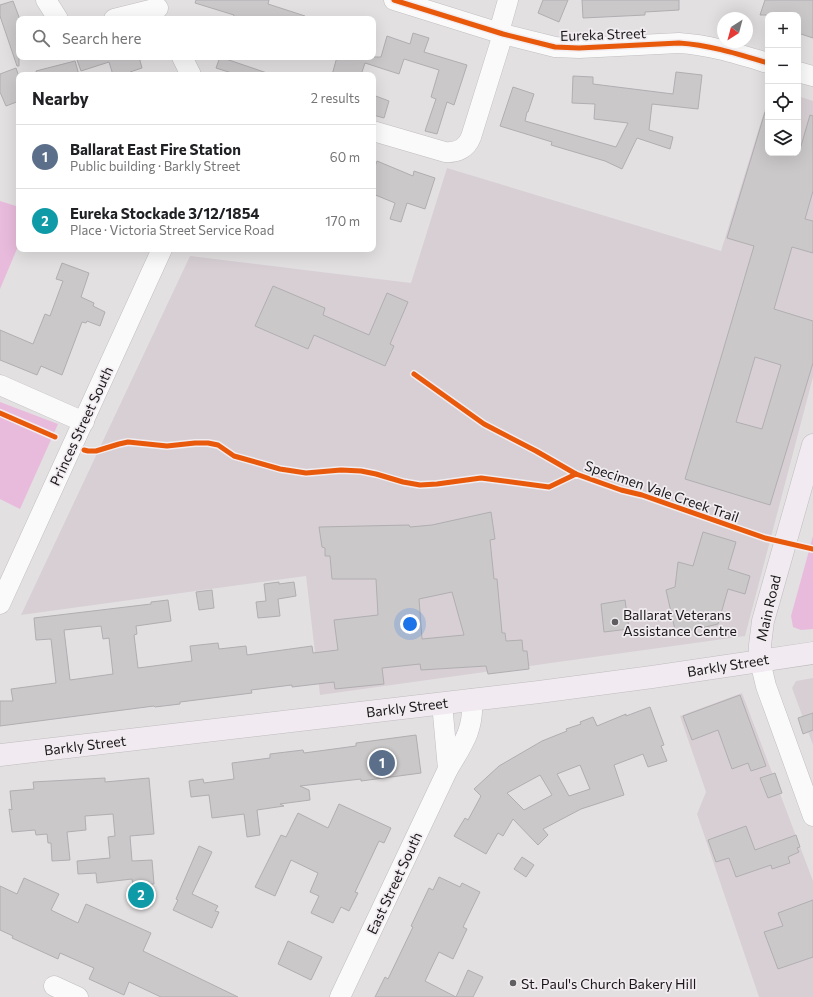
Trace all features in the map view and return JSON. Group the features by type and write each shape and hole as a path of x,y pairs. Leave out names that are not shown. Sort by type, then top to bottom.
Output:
{"main road":[{"name":"Main Road","path":"760,661 763,620 813,445"},
{"name":"Barkly Street","path":"0,755 472,700 652,677 813,653"}],"street":[{"path":"46,0 56,16"},
{"name":"Eureka Street","path":"394,0 543,45 566,48 679,43 725,50 765,62"},
{"path":"376,132 450,152 464,147 470,140 473,131 501,33 508,0"},
{"path":"125,16 158,7"},
{"path":"184,60 190,72"},
{"path":"801,73 813,76"},
{"name":"Princes Street South","path":"0,604 161,252"},
{"path":"0,385 84,422"},
{"name":"Main Road","path":"760,661 766,686 813,816"},
{"name":"East Street South","path":"340,997 448,769 470,729 473,713 472,700"},
{"path":"442,703 448,769"},
{"path":"54,986 78,997"}],"shaded area":[{"path":"801,97 813,101 813,377 745,636 320,695 306,576 21,615 190,256 411,283 447,168 721,251 765,109 765,156 801,156"},
{"path":"0,201 16,206 16,251 0,289"},
{"path":"0,402 58,424 20,509 0,499"},
{"path":"813,536 813,629 801,630 793,627 791,616"},
{"path":"813,678 813,745 792,688 796,681"},
{"path":"742,693 813,881 813,997 759,997 697,814 706,792 680,716"}],"building":[{"path":"196,0 269,0 268,4 305,16 234,16 195,3"},
{"path":"543,0 568,0 559,22 538,13"},
{"path":"582,0 679,0 679,10 645,12 645,15 583,18"},
{"path":"765,0 813,0 813,38 801,34 801,12 765,12 765,15 760,15"},
{"path":"13,1 19,16 16,16 16,60 19,60 19,66 17,66 0,16 0,5"},
{"path":"413,33 429,38 424,52 467,65 454,105 447,102 437,134 425,131 436,99 431,97 439,70 404,59 399,74 365,63 362,72 333,72 336,60 376,60 376,57 381,57 387,36 410,44"},
{"path":"77,60 140,60 142,68 130,72 112,72 109,62 81,71"},
{"path":"219,60 229,60 264,72 229,72 216,68"},
{"path":"75,61 78,72 36,72"},
{"path":"16,68 17,72 16,72 16,102 6,106 0,92 0,74"},
{"path":"676,72 702,75 698,109 652,104 649,130 673,137 670,149 637,138 622,169 605,161 551,145 552,142 500,126 513,87 534,94 525,121 616,147 628,123 594,119 595,104 572,103 573,76 593,77 593,84 673,94"},
{"path":"376,96 389,101 384,118 376,116"},
{"path":"765,112 765,156 801,156 801,146 810,115 813,116 813,191 805,219 813,221 813,253 792,247 774,309 813,321 813,363 770,505 685,479 754,246 727,238","holes":["755,357 781,365 762,429 736,422"]},
{"path":"377,161 413,176 414,171 435,178 425,209 407,203 401,222 390,219 395,203 376,195"},
{"path":"62,263 89,273 81,297 94,303 93,306 105,312 100,326 87,321 86,323 82,322 62,375 41,366 37,375 0,360 0,330 33,344 45,314 50,316 63,281 56,279"},
{"path":"273,286 325,308 323,315 369,335 387,293 408,302 390,344 394,346 385,366 314,335 308,349 255,326"},
{"path":"491,512 495,539 490,540 494,579 497,579 502,633 505,633 506,641 522,640 523,651 527,651 529,669 488,674 486,666 421,670 420,664 382,668 384,684 335,689 334,682 292,687 292,685 251,690 252,693 180,702 180,704 0,726 0,701 13,701 11,689 56,683 51,639 36,640 34,618 151,604 151,602 168,600 171,621 136,626 137,634 134,635 138,668 192,661 190,646 218,643 219,649 246,646 247,655 312,646 313,653 338,650 334,620 378,615 376,579 332,579 330,556 325,556 325,548 322,547 319,527 409,525 410,527 432,525","holes":["452,592 464,635 422,639 419,599","101,626 103,639 109,638 113,674 70,680 64,630"]},
{"path":"703,532 736,542 728,569 750,576 745,594 728,589 718,624 676,634 666,590 675,587 678,562 693,566"},
{"path":"279,582 279,584 294,582 296,596 278,599 280,616 258,618 256,602 266,601 264,584"},
{"path":"212,590 214,608 199,610 196,592"},
{"name":"Ballarat Veterans Assistance Centre","path":"625,600 629,629 604,632 601,604"},
{"path":"740,695 766,766 751,771 748,763 732,769 718,730 692,740 683,716"},
{"path":"650,707 664,745 661,746 667,761 648,767 643,754 614,765 624,795 581,809 543,829 548,835 538,845 513,819 503,836 498,833 486,854 454,836 465,818 468,820 481,796 474,789 499,766 542,741 567,731 566,729 581,724 580,722 593,717 597,726 626,714 626,716","holes":["580,765 590,789 569,796 557,774","540,775 552,795 524,810 507,793"]},
{"path":"813,713 813,730 803,734 798,718"},
{"path":"416,735 421,773 361,781 361,779 300,786 309,790 310,800 280,804 284,806 257,810 260,835 247,837 244,814 212,818 209,795 191,797 189,781 203,779 204,783 234,779 232,763 270,758 270,754 303,750 304,753 356,746 356,743"},
{"path":"775,773 782,793 768,798 760,778"},
{"path":"105,778 105,782 149,778 154,834 130,836 132,861 152,860 154,884 133,886 132,879 97,883 96,873 78,874 77,861 110,858 108,837 115,836 113,814 85,816 86,830 67,832 70,860 52,861 51,843 48,843 47,834 36,835 35,830 12,832 9,809 12,810 10,791 34,789 33,782"},
{"path":"339,804 391,828 384,843 379,841 355,892 358,893 349,911 341,907 333,923 311,913 319,896 310,892 318,873 291,860 275,896 255,887 281,835 286,837 298,813 328,828"},
{"path":"746,826 755,850 796,835 800,847 797,848 799,852 788,857 790,863 772,869 771,865 736,877 729,858 716,862 708,840"},
{"path":"199,846 212,852 192,894 218,906 215,911 219,912 212,928 173,910 178,900 176,899"},
{"path":"522,857 534,865 526,877 514,869"},
{"path":"439,877 460,887 462,883 480,892 463,927 467,929 453,959 439,952 425,981 456,997 375,997 385,977 388,979 413,927 411,926 429,888 433,890"},
{"path":"24,878 59,894 51,910 78,923 86,904 151,933 143,951 238,997 161,997 129,982 124,995 89,979 94,968 60,953 58,959 12,938 13,936 0,930 0,886 17,894"},
{"path":"813,900 813,957 778,969 764,932 783,926 778,913"},
{"path":"288,941 322,957 311,980 278,964"},
{"path":"468,970 483,977 473,997 456,997"}],"cycle path":[{"path":"394,0 503,34 555,47 579,48 679,43 713,48 765,62"},
{"name":"Specimen Vale Creek Trail","path":"414,374 484,424 576,474"},
{"path":"0,413 55,437"},
{"name":"Specimen Vale Creek Trail","path":"84,450 96,451 128,442 167,446 208,443 218,445 234,456 280,469 306,473 341,470 361,471 420,485 481,478 549,487 576,474 621,490 642,495 765,538 813,549"}],"place":[{"name":"Ballarat Veterans Assistance Centre","path":"615,622"},
{"name":"Ballarat East Fire Station","path":"382,763"},
{"name":"Eureka Stockade 3/12/1854","path":"141,895"},
{"name":"St. Paul's Church Bakery Hill","path":"513,983"}]}
